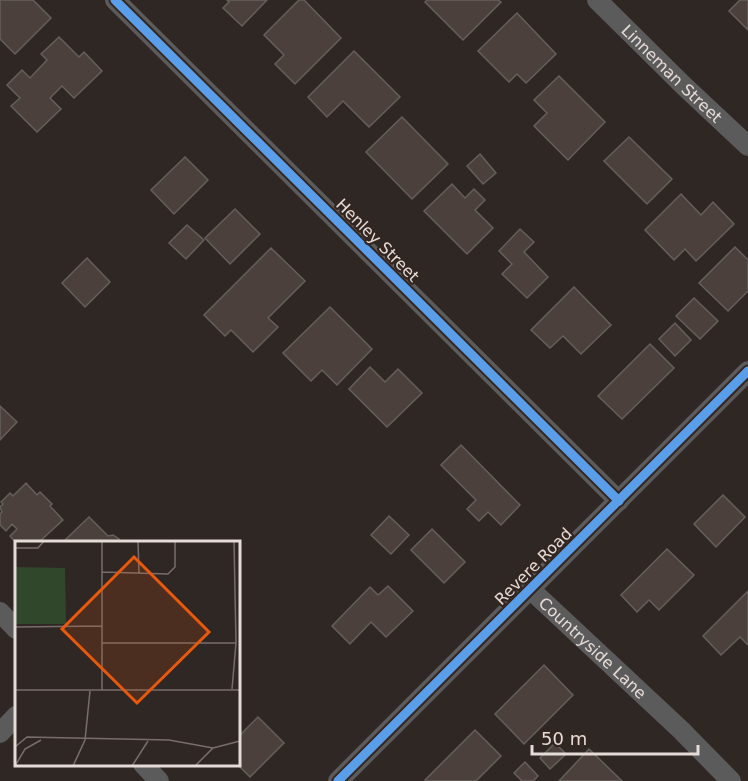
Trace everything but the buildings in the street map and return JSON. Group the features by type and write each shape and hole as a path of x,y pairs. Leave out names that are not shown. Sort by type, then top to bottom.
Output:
{"street":[{"name":"Henley Street","path":"115,0 619,501"},
{"name":"Linneman Street","path":"597,0 748,146"},
{"name":"Revere Road","path":"338,781 748,371"},
{"name":"Countryside Lane","path":"530,589 672,722 731,781"},
{"path":"0,612 15,628"},
{"path":"0,733 15,717"},
{"path":"144,766 159,781"}],"cycle path":[{"path":"115,0 619,501"},
{"path":"338,781 748,371"}]}
